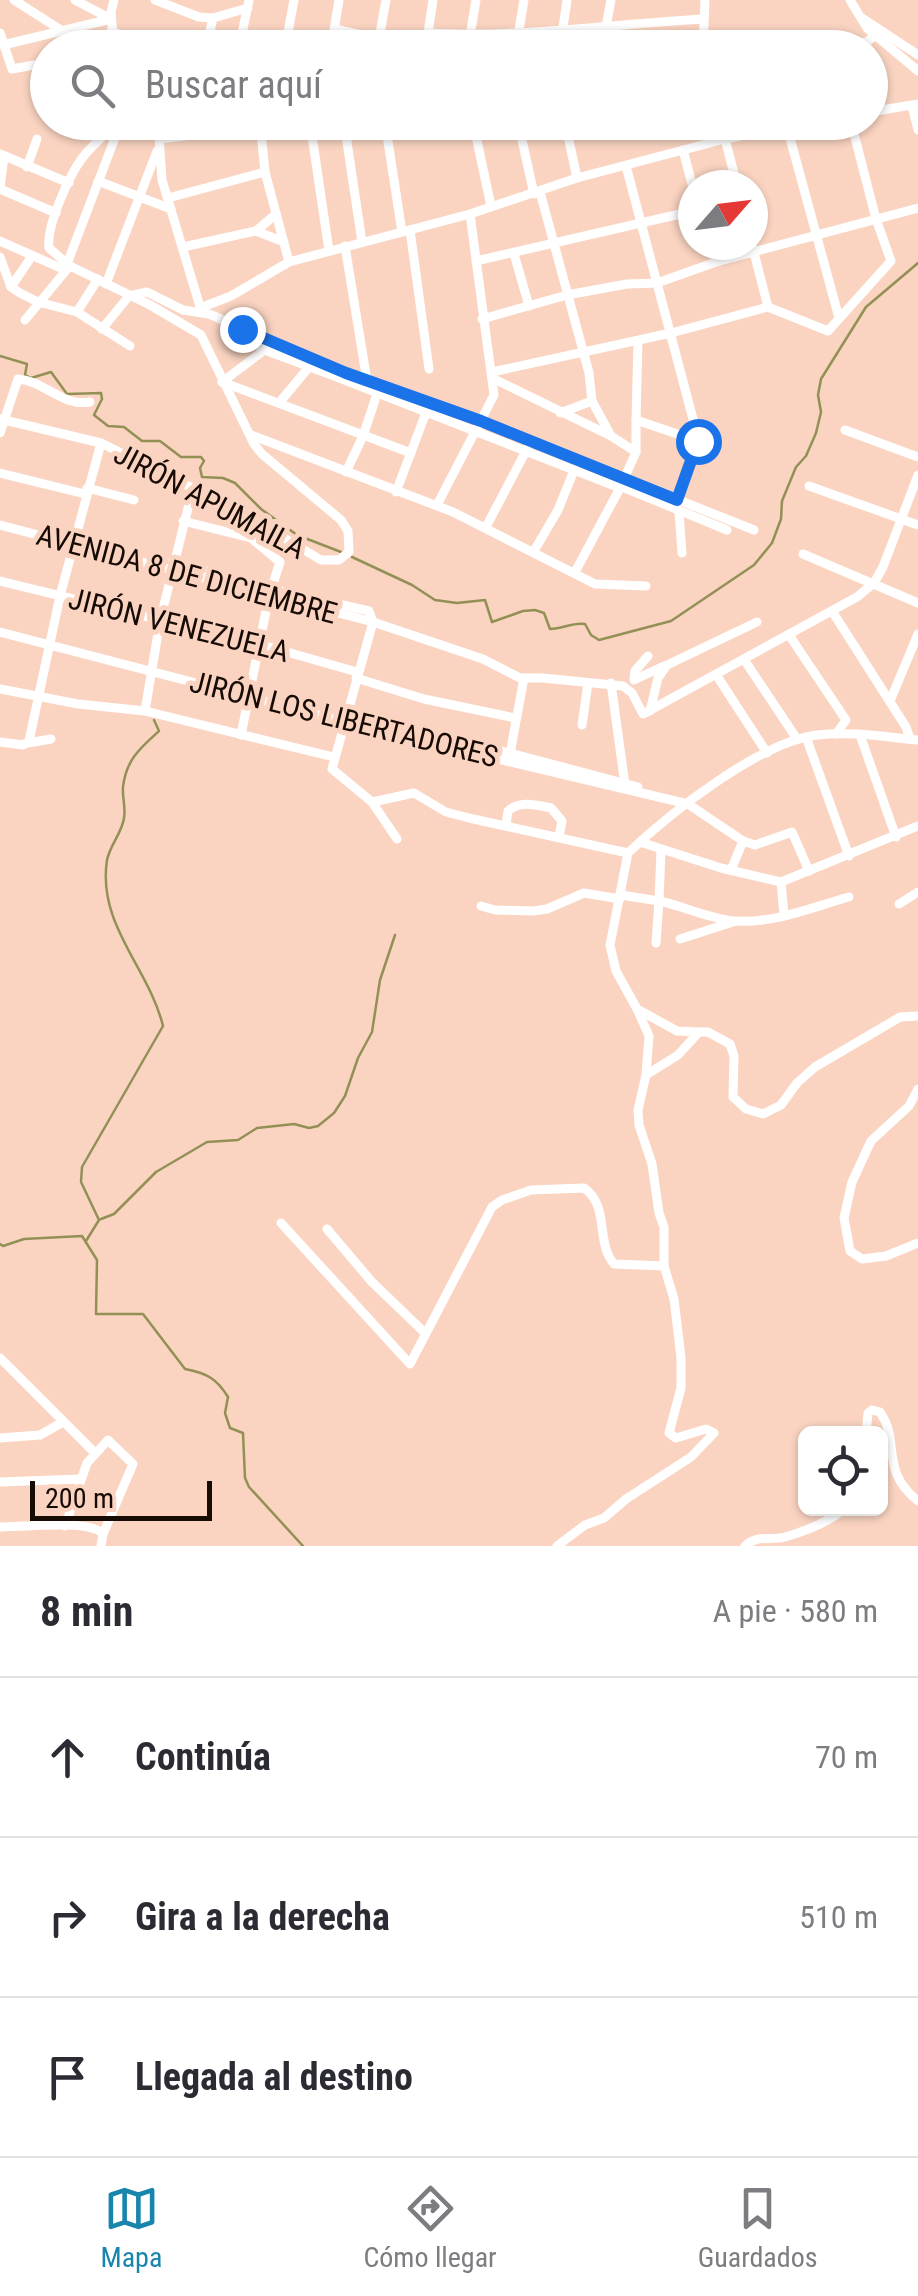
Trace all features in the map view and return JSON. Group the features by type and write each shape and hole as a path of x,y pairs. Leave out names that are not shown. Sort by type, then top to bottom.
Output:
{"street":[{"path":"14,0 61,30"},
{"path":"75,0 112,20"},
{"path":"112,30 114,0"},
{"path":"155,0 199,18 213,18 248,4 243,30"},
{"path":"288,30 294,0"},
{"path":"338,30 335,29 340,0"},
{"path":"380,30 386,0"},
{"path":"429,30 434,0"},
{"path":"471,30 476,0"},
{"path":"519,30 524,0"},
{"path":"563,29 568,0"},
{"path":"606,30 612,0"},
{"path":"704,0 704,30"},
{"path":"850,0 864,30"},
{"path":"856,13 881,30"},
{"path":"212,30 213,18"},
{"path":"554,30 704,19"},
{"path":"72,30 112,20"},
{"path":"0,33 12,69 30,66"},
{"path":"888,35 918,55"},
{"path":"4,45 30,39"},
{"path":"888,52 918,71"},
{"path":"888,109 915,105 918,130"},
{"path":"26,167 36,140"},
{"path":"67,267 49,248 48,236 81,159 99,140"},
{"path":"25,320 67,267 113,140"},
{"path":"159,142 171,140"},
{"path":"262,140 265,172 289,262"},
{"path":"313,140 329,251"},
{"path":"347,140 362,242"},
{"path":"388,140 428,370"},
{"path":"477,140 491,206"},
{"path":"523,140 584,352 592,401 611,436"},
{"path":"569,140 577,178"},
{"path":"201,310 289,262 470,214 577,178 718,140"},
{"path":"725,140 732,170"},
{"path":"791,140 839,318"},
{"path":"493,376 768,307 826,332 890,264 856,140"},
{"path":"76,312 102,282 140,197 159,142"},
{"path":"159,142 162,180 201,310"},
{"path":"684,150 689,170"},
{"path":"56,214 0,188 2,156 69,183"},
{"path":"626,166 698,441 678,506 682,553"},
{"path":"98,181 169,203 265,172"},
{"path":"768,245 918,208"},
{"path":"183,247 256,231 276,214"},
{"path":"437,505 494,395 470,214"},
{"path":"476,261 678,215"},
{"path":"256,231 284,242"},
{"path":"0,241 102,282 201,335 248,434 437,505 606,586 646,586"},
{"path":"345,246 367,381"},
{"path":"514,254 529,306"},
{"path":"11,287 32,256"},
{"path":"0,257 11,287 38,302 76,312 130,346"},
{"path":"482,319 567,295 657,283 720,260"},
{"path":"756,260 768,307"},
{"path":"102,329 129,296 146,292 183,310 201,310 309,367 367,381 378,389"},
{"path":"575,572 603,525 619,480 636,452 638,341"},
{"path":"222,382 269,347"},
{"path":"269,347 619,480 727,530"},
{"path":"279,403 309,367"},
{"path":"493,376 636,452"},
{"path":"0,432 16,381 22,378 70,402 90,402"},
{"path":"222,382 411,452"},
{"path":"346,472 378,389"},
{"path":"560,413 592,401"},
{"path":"396,492 428,408"},
{"name":"JIRÓN APUMAILA","path":"2,419 100,443 193,488 321,560 346,557 351,542 341,520 262,454 248,434"},
{"path":"636,420 698,441"},
{"path":"845,430 918,457"},
{"path":"26,744 100,443"},
{"path":"486,527 529,447"},
{"path":"534,551 558,510 576,466"},
{"path":"0,473 134,500"},
{"path":"611,683 632,693 640,713 650,711 858,598 874,583 918,476"},
{"path":"809,486 918,525"},
{"path":"144,711 172,566 193,488"},
{"path":"678,506 754,530"},
{"path":"183,521 251,538 280,562 270,592 241,736"},
{"name":"AVENIDA 8 DE DICIEMBRE","path":"0,525 172,566 373,622 482,659 524,678 611,683"},
{"path":"803,554 918,603"},
{"name":"JIRÓN VENEZUELA","path":"0,581 259,644 424,699 515,718"},
{"path":"832,611 914,739"},
{"path":"373,622 343,721 333,772 372,802 397,838"},
{"path":"648,656 635,671 634,680 757,622"},
{"name":"JIRÓN LOS LIBERTADORES","path":"0,632 402,736 510,757 688,804"},
{"path":"790,634 846,720 836,734"},
{"path":"890,701 918,634"},
{"path":"745,661 802,738 849,856"},
{"path":"650,711 658,678 666,665"},
{"path":"716,676 767,753"},
{"path":"510,757 524,678"},
{"path":"582,725 588,683"},
{"path":"611,683 626,786"},
{"path":"0,689 144,711 334,758"},
{"path":"557,1546 584,1525 604,1518 714,1435 709,1428 676,1438 669,1433 681,1388 681,1358 674,1299 664,1266 664,1227 652,1164 639,1125 649,1036 611,958 610,945 628,852 688,804 767,753 802,738 836,734 914,739"},
{"path":"860,735 901,834"},
{"path":"0,742 26,744 51,739"},
{"path":"372,802 414,794 446,812 628,852"},
{"path":"688,804 743,841 755,844 792,832 809,871"},
{"path":"506,825 508,811 514,806 551,808 562,820 559,837"},
{"path":"640,842 781,882 918,826"},
{"path":"901,834 918,836"},
{"path":"731,870 743,841"},
{"path":"656,943 661,850"},
{"path":"781,882 784,915"},
{"path":"900,904 918,892"},
{"path":"481,906 533,911 584,893 660,900 736,921"},
{"path":"680,939 736,921 784,915 849,897"},
{"path":"637,1008 677,1031 708,1032 730,1044 734,1056 733,1097 746,1108 763,1114 780,1105 797,1082 815,1067 900,1017 918,1016"},
{"path":"646,1075 678,1055 699,1032"},
{"path":"918,1089 909,1106 871,1141 852,1182 844,1218 850,1250 862,1259 886,1256 918,1243"},
{"path":"280,1223 409,1363 487,1213 513,1195 544,1188 584,1188 597,1202 605,1254 614,1264 664,1266"},
{"path":"326,1229 372,1282 426,1333"},
{"path":"0,1358 94,1452"},
{"path":"867,1426 872,1410 880,1412 887,1426"},
{"path":"0,1438 40,1434 64,1422"},
{"path":"888,1427 896,1476 918,1501"},
{"path":"65,1526 80,1479 94,1452 103,1441 112,1441 134,1464 100,1546"},
{"path":"0,1482 80,1479"},
{"path":"746,1546 754,1538 781,1538 832,1516"},
{"path":"0,1528 65,1526 98,1528 103,1534"}],"waterway":[{"path":"352,557 435,600 485,600 492,622 535,610 544,613 550,629 585,624 599,640 671,621 754,565 772,543 781,519 782,501 816,433 821,412 821,379 866,307 918,263"},
{"path":"0,356 27,364 25,375 31,378 51,372 67,394 101,393 94,415 108,426 124,427 142,441 160,441 181,457 201,457 202,477 235,483 261,509 297,535 341,552"},
{"path":"86,1241 99,1220 81,1182 82,1167 163,1026 117,926 106,883 107,860 124,818 127,769 159,731 154,720"},
{"path":"101,1219 114,1214 156,1172 207,1142 238,1140 257,1128 318,1126 334,1113 372,1032 380,980 395,935"},
{"path":"0,1244 82,1236 97,1260 96,1314 143,1314 185,1369 205,1375 220,1386 228,1397 225,1413 230,1428 243,1433 249,1487 303,1546"}],"route":[{"path":"242,329 677,500 698,441"}]}
